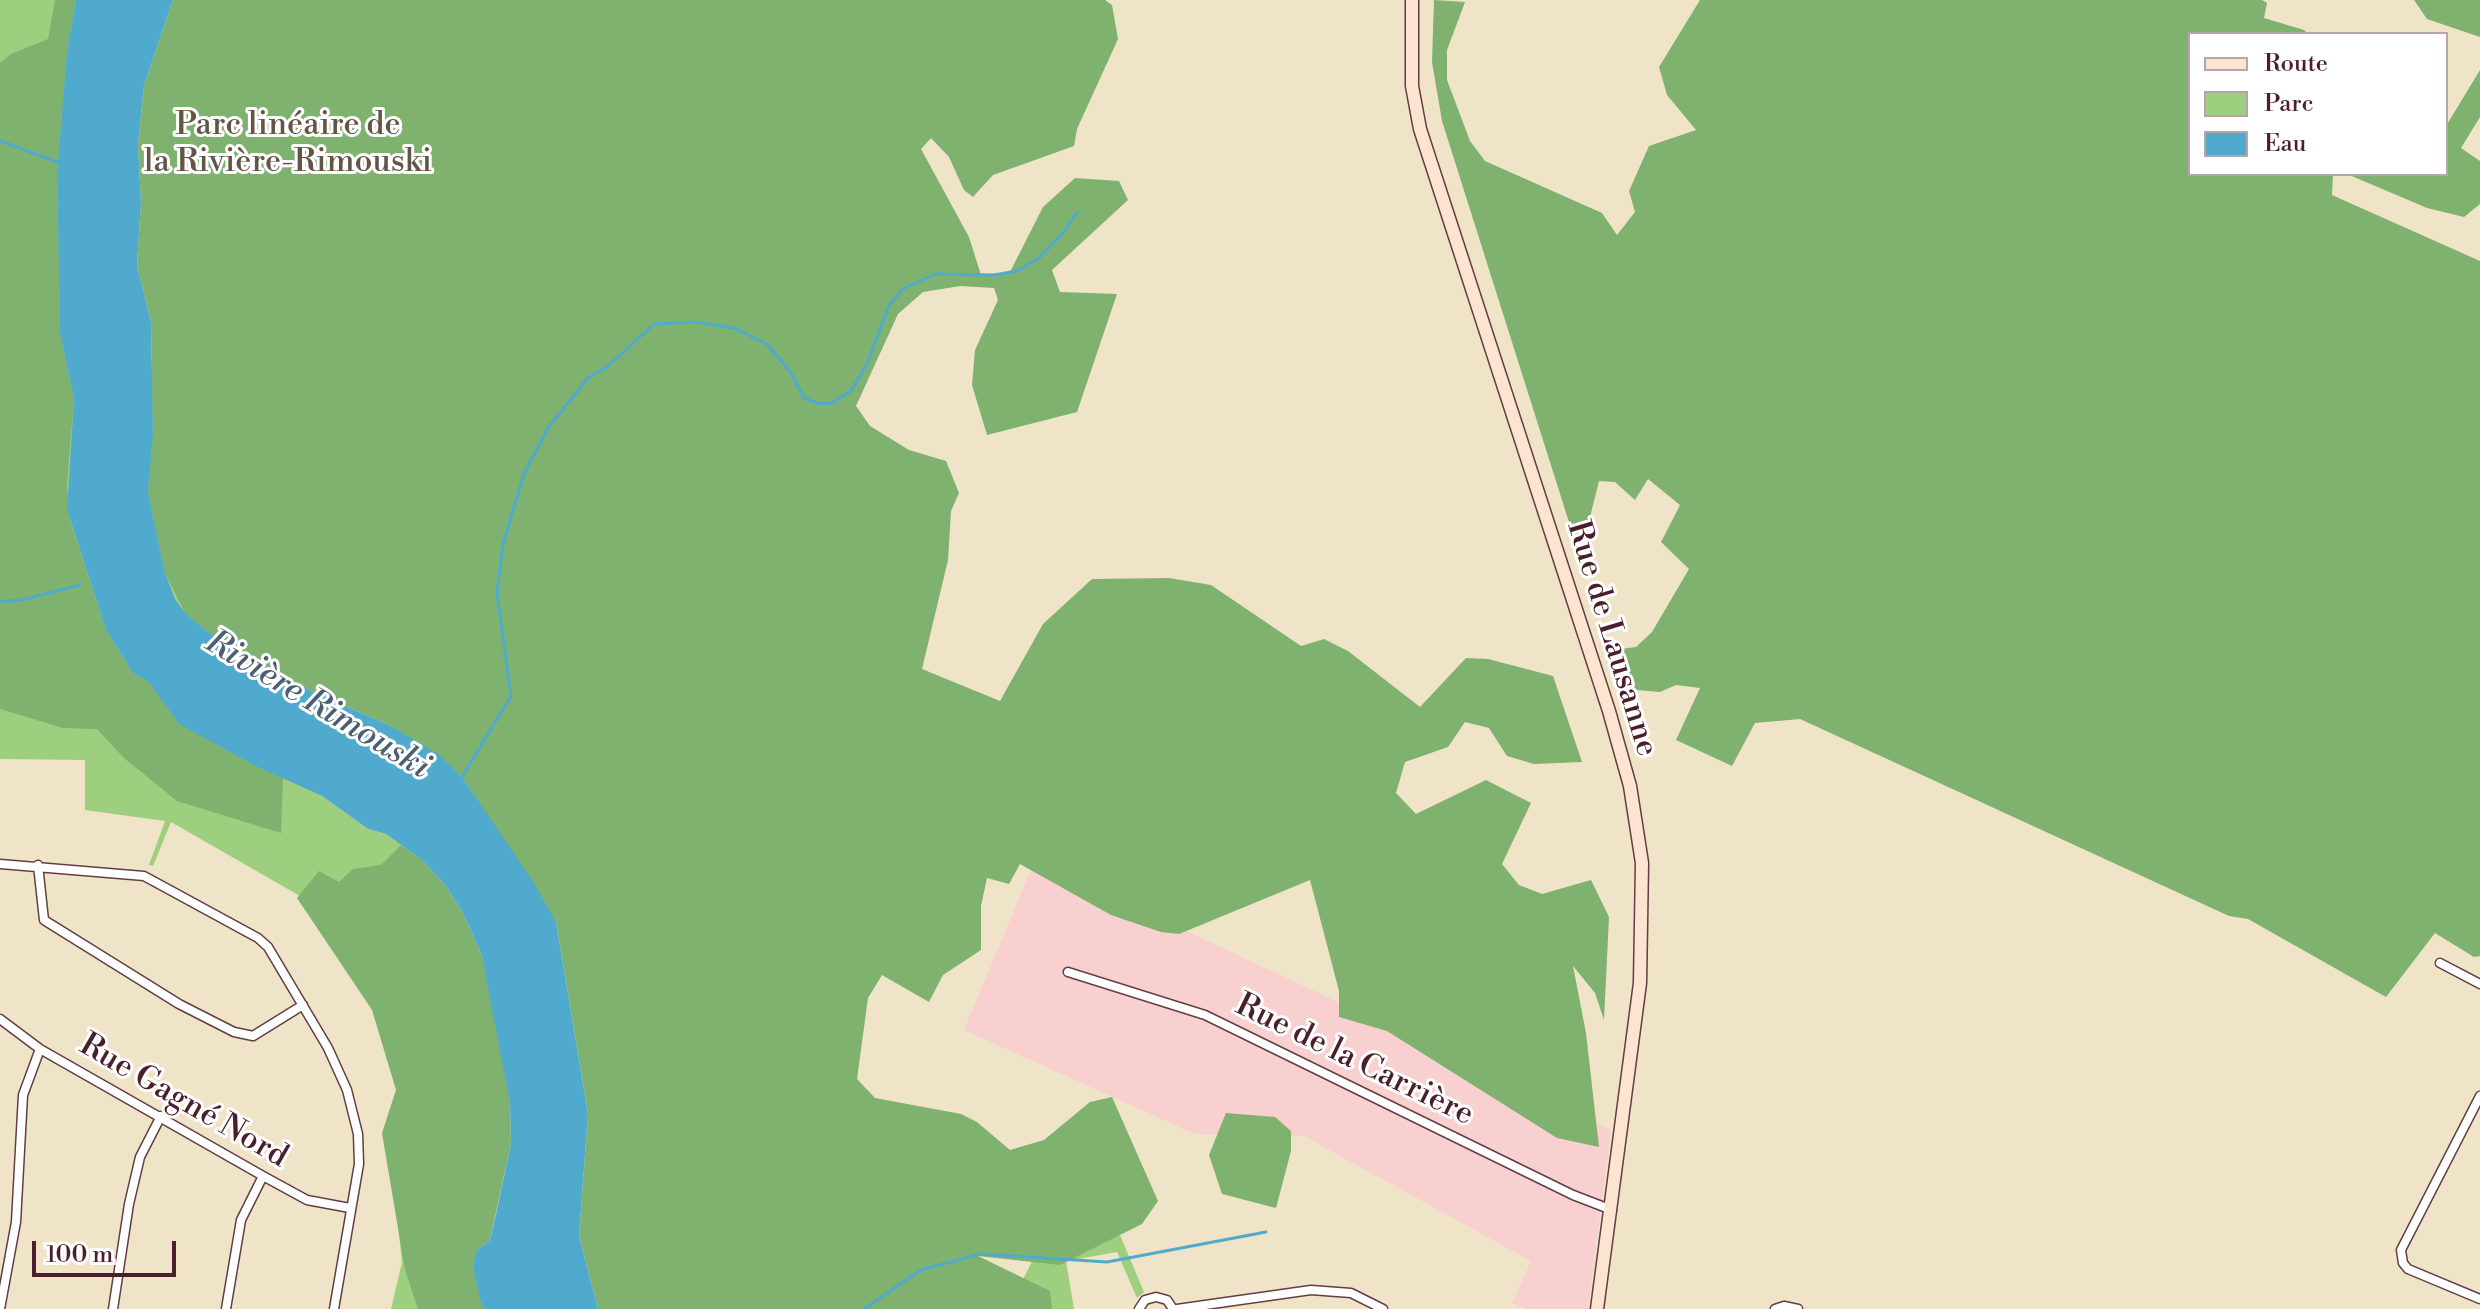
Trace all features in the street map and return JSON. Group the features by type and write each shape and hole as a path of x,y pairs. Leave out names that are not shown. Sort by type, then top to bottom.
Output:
{"street":[{"name":"Rue de Lausanne","path":"1412,0 1412,86 1420,129 1609,711 1632,800 1642,863 1644,929 1613,1210 1597,1309"},
{"path":"0,864 144,876 258,938 268,947 328,1048 354,1114 359,1164 334,1309"},
{"path":"38,865 44,920 179,1004 234,1032 253,1036 303,1005"},
{"path":"2440,963 2480,984"},
{"name":"Rue de la Carrière","path":"1068,972 1205,1015 1559,1188 1613,1210"},
{"name":"Rue Gagné Nord","path":"0,1019 40,1049 307,1200 350,1208"},
{"path":"0,1309 16,1222 23,1095 40,1049"},
{"path":"2480,1096 2402,1242 2401,1257 2408,1269 2480,1299"},
{"path":"113,1309 129,1204 140,1157 161,1116"},
{"path":"226,1309 241,1220 263,1176"},
{"path":"1139,1309 1145,1300 1156,1297 1167,1300 1175,1309 1311,1290 1351,1293 1383,1309"},
{"path":"1775,1309 1784,1306 1798,1309"}],"shaded area":[{"path":"1035,860 1611,1130 1588,1309 1526,1309 1512,1303 1531,1261 1304,1136 1195,1134 964,1030"}],"green space":[{"name":"Parc linéaire de la Rivière-Rimouski","path":"0,0 76,0 65,90 283,777 322,796 368,829 386,834 422,860 482,956 491,996 481,1302 485,1309 391,1309 402,1262 388,1133 401,1066 380,1017 300,896 171,822 153,866 149,865 165,821 85,810 85,760 0,759"},
{"path":"55,0 76,0 67,52 57,171 60,332 74,399 67,484 70,521 106,630 133,673 149,681 179,724 283,777 281,833 177,801 124,758 97,729 63,728 0,709 0,63 11,54 48,39"},
{"path":"173,0 1105,0 1112,5 1118,39 1077,129 1074,146 993,175 973,197 964,190 949,157 931,138 921,149 969,237 981,275 1010,272 1043,207 1075,178 1119,181 1128,200 1052,270 1060,292 1117,294 1077,412 987,435 972,385 975,350 998,300 994,288 960,286 923,292 898,314 856,406 870,426 909,450 946,461 959,493 951,511 948,560 922,669 1000,701 1043,624 1092,579 1169,578 1211,585 1301,646 1324,639 1348,651 1420,707 1466,658 1488,659 1553,676 1582,762 1534,764 1507,756 1489,728 1465,722 1448,747 1405,762 1396,793 1416,814 1486,780 1531,803 1502,864 1519,885 1542,894 1591,880 1609,917 1604,1020 1595,993 1573,966 1586,1033 1599,1147 1557,1138 1387,1031 1339,1017 1339,991 1310,880 1179,934 1161,932 1111,915 1020,864 1009,884 987,878 981,906 981,950 943,975 929,1002 882,975 868,998 857,1079 875,1098 961,1114 977,1122 1010,1150 1044,1140 1090,1102 1112,1097 1158,1201 1142,1224 1060,1265 978,1256 1050,1291 1052,1309 598,1309 579,1236 588,1114 556,922 462,777 389,725 311,691 218,640 185,613 165,573 148,492 153,436 151,322 137,265 141,202 138,144 144,86"},
{"path":"1434,0 1465,2 1447,50 1447,80 1470,141 1485,161 1602,213 1617,235 1635,212 1629,191 1649,146 1696,130 1667,95 1659,67 1700,0 2262,0 2267,3 2264,18 2304,30 2306,32 2188,32 2188,176 2333,176 2332,195 2480,261 2480,956 2474,957 2435,933 2386,997 2248,919 2229,916 1800,719 1755,723 1732,766 1676,740 1700,688 1676,685 1660,692 1625,689 1612,650 1636,647 1652,632 1689,569 1661,542 1680,505 1648,479 1635,500 1615,482 1599,481 1580,557 1442,121 1432,62"},
{"path":"2414,0 2480,0 2480,37 2427,19"},
{"path":"2480,70 2480,117 2461,148 2480,161 2480,204 2464,217 2427,208 2352,176 2448,176 2448,123"},
{"path":"401,845 422,860 446,886 463,913 482,956 496,1021 510,1104 511,1143 490,1240 476,1251 473,1268 485,1309 418,1309 405,1270 382,1133 396,1090 372,1010 297,898 319,871 339,882 353,869 381,865"},
{"path":"1226,1113 1275,1117 1291,1131 1291,1151 1276,1208 1222,1194 1209,1155"},
{"path":"1109,1209 1144,1292 1137,1298 1117,1252 1066,1261 1074,1309 1008,1309 1052,1222"}],"water":[{"name":"Rivière Rimouski","path":"76,0 173,0 144,86 138,144 141,202 137,265 151,322 153,436 148,492 165,573 175,599 185,613 218,640 311,691 389,725 438,754 462,777 534,883 556,922 588,1114 579,1236 598,1309 485,1309 481,1302 473,1268 476,1251 490,1240 496,1214 511,1143 510,1104 482,956 463,913 446,886 422,860 386,834 368,829 322,796 256,766 179,724 149,682 133,673 106,630 67,510 74,399 60,332 57,171 67,52"}],"waterway":[{"path":"0,141 60,163"},
{"path":"462,777 511,696 497,593 503,544 524,474 548,428 588,378 607,367 654,324 695,322 734,328 768,345 791,373 804,398 820,404 832,403 851,391 867,364 889,305 903,289 935,274 994,275 1017,271 1039,258 1063,233 1077,212"},
{"path":"0,602 26,599 80,585"},
{"path":"864,1309 921,1270 980,1254 1107,1262 1266,1232"}]}
